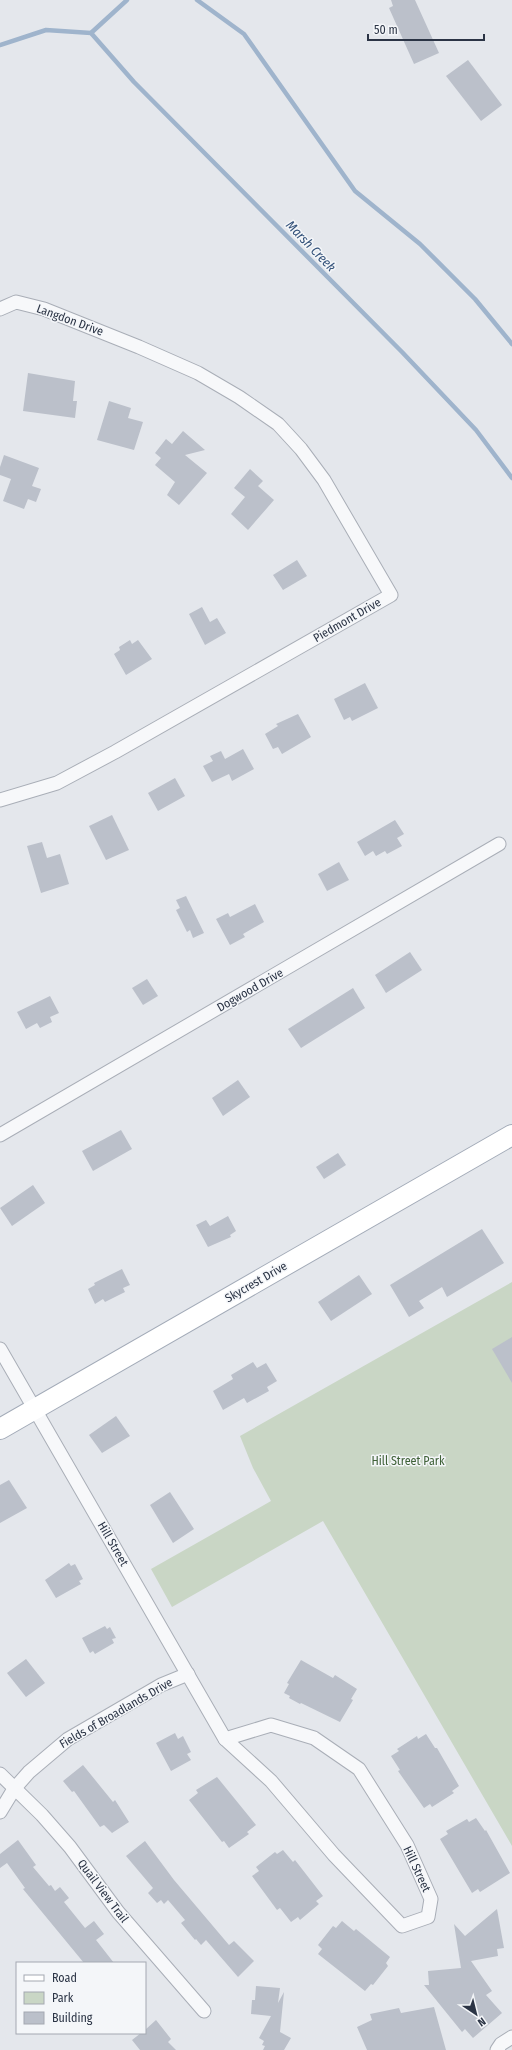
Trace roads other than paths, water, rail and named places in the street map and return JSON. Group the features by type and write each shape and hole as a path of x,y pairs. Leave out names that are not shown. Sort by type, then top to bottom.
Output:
{"main road":[{"name":"Skycrest Drive","path":"0,1429 34,1408 512,1135"}],"street":[{"name":"Langdon Drive","path":"0,309 16,302 44,309 139,347"},
{"name":"Piedmont Drive","path":"0,800 57,783 122,748 391,595 324,480 301,449 278,424 239,397 198,373 139,347"},
{"name":"Dogwood Drive","path":"0,1135 499,844"},
{"name":"Hill Street","path":"0,1350 225,1739 271,1781 334,1854 402,1926 428,1917 431,1899 407,1845 359,1769 314,1738 271,1724 225,1739"},
{"name":"Fields of Broadlands Drive","path":"0,1812 14,1789 45,1757 68,1739 161,1685 188,1674"},
{"name":"Quail View Trail","path":"0,1774 42,1815 70,1847 118,1912 204,2012"},
{"path":"497,2050 501,2044 512,2037"}],"waterway":[{"name":"Marsh Creek","path":"91,33 127,0"},
{"name":"Marsh Creek","path":"197,0 244,34 355,191 420,244 475,299 512,344"},
{"name":"Marsh Creek","path":"0,45 46,30 91,33 134,82 402,352 476,430 512,478"}],"park label":[{"name":"Hill Street Park","path":"408,1461"}]}
